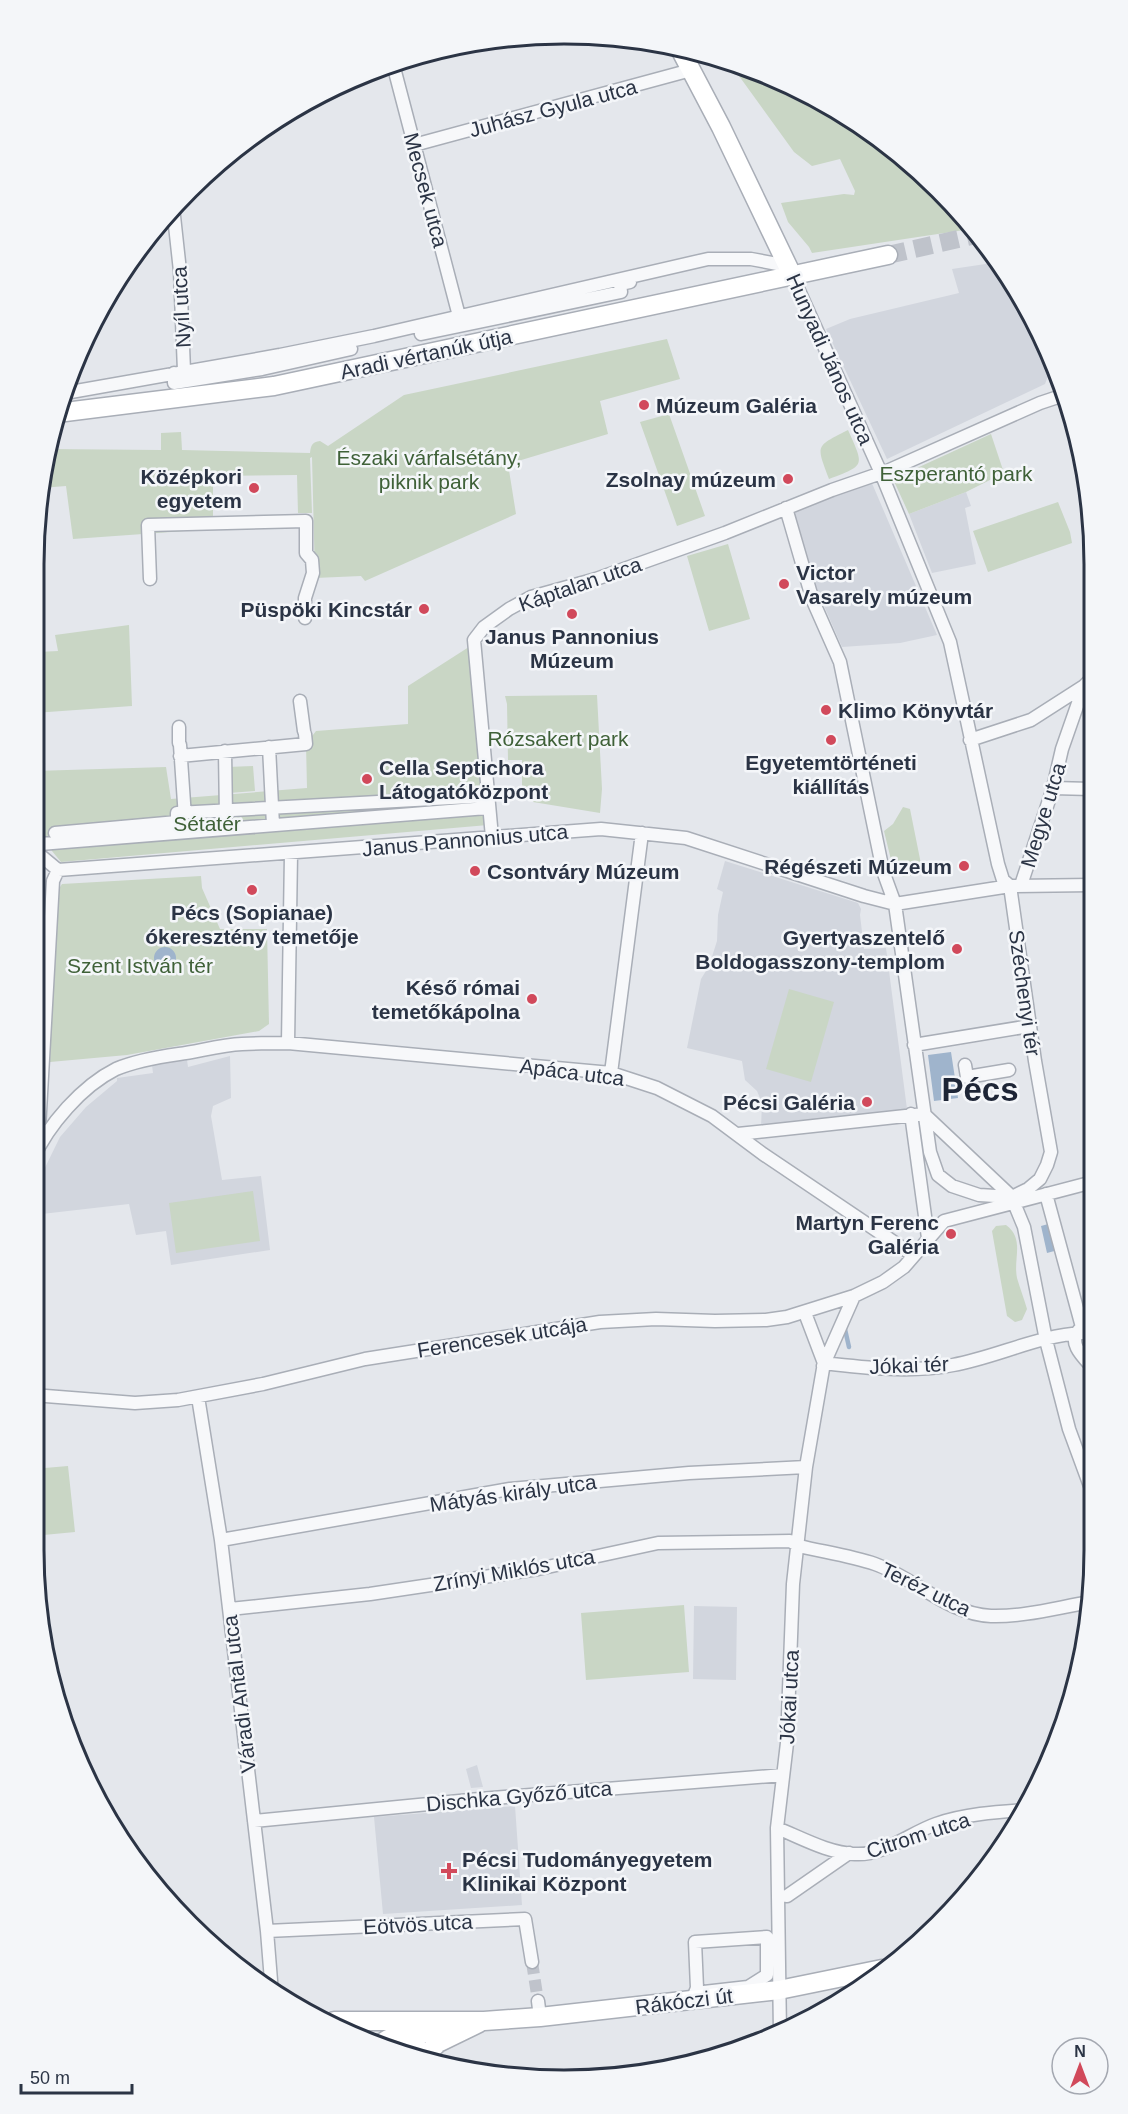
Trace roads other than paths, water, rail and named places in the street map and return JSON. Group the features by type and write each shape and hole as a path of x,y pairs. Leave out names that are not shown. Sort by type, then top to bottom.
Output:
{"street":[{"name":"Hunyadi János utca","path":"685,58 790,270 880,473 950,642 998,864 1003,880 1016,886"},
{"name":"Juhász Gyula utca","path":"414,145 692,70"},
{"name":"Mecsek utca","path":"395,72 459,316"},
{"name":"Nyíl utca","path":"174,220 180,271 179,372"},
{"path":"790,270 888,255"},
{"name":"Aradi vértanúk útja","path":"73,392 374,336 708,260 761,261 790,270"},
{"path":"179,372 174,383 262,369 621,292 620,284 708,266 761,261"},
{"name":"Aradi vértanúk útja","path":"66,412 274,386 790,270"},
{"name":"Káptalan utca","path":"492,837 474,640 484,627 531,597 596,579 725,533 880,473 1057,397"},
{"path":"786,508 813,601 840,662 883,871 895,904 930,1152 938,1175 952,1186 979,1196 1012,1200 1084,1184"},
{"path":"150,579 148,525 306,521 306,553 312,560 313,573 305,598 306,618"},
{"path":"970,740 1031,720 1084,685"},
{"name":"Megye utca","path":"1016,886 1053,788 1062,749 1084,692"},
{"path":"180,748 225,751 306,744 300,701"},
{"path":"179,727 186,832"},
{"path":"269,747 273,825"},
{"path":"225,751 227,828"},
{"path":"1053,788 1084,789"},
{"path":"55,833 177,822 177,813 185,812 272,807 488,802"},
{"path":"44,843 273,825 488,802"},
{"name":"Janus Pannonius utca","path":"58,870 291,854 592,829 686,838 895,904"},
{"path":"611,1073 642,833"},
{"path":"44,853 58,870 53,881 44,1026"},
{"path":"44,1142 59,1119 78,1098 99,1080 120,1068 166,1056 241,1044 288,1043 291,854"},
{"path":"895,904 1016,886 1084,885"},
{"name":"Széchenyi tér","path":"1012,1200 1040,1179 1051,1152 1034,1066 1016,886"},
{"path":"914,1045 984,1038 1030,1026"},
{"name":"Apáca utca","path":"288,1043 611,1073 657,1088 712,1116 763,1154 913,1255"},
{"path":"965,1065 968,1077 990,1067 1009,1070"},
{"path":"738,1134 924,1113 1012,1200 1023,1227 1046,1340 1069,1429 1084,1470"},
{"path":"911,1114 928,1238"},
{"path":"1046,1194 1084,1330 1075,1340 1077,1349 1084,1357"},
{"name":"Ferencesek utcája","path":"44,1396 135,1403 198,1397 365,1359 600,1322 656,1319 766,1320 805,1312 854,1296 895,1275 944,1221 1012,1200"},
{"name":"Jókai utca","path":"780,2023 777,1828 787,1743 793,1584 806,1467 822,1370 854,1296"},
{"path":"805,1312 822,1370"},
{"name":"Jókai tér","path":"822,1370 927,1368 953,1365 1084,1330"},
{"name":"Váradi Antal utca","path":"198,1397 230,1609 271,1980"},
{"name":"Mátyás király utca","path":"221,1540 510,1490 689,1473 806,1467"},
{"name":"Zrínyi Miklós utca","path":"230,1609 370,1594 527,1570 658,1544 790,1540 797,1545"},
{"name":"Teréz utca","path":"797,1545 876,1564 936,1598 979,1614 992,1616 1019,1614 1081,1604"},
{"name":"Dischka Győző utca","path":"254,1821 480,1799 783,1775"},
{"name":"Citrom utca","path":"777,1828 815,1845 857,1855 880,1850 957,1817 1014,1811"},
{"path":"787,1896 849,1853"},
{"name":"Eötvös utca","path":"267,1931 525,1919 532,1962"},
{"path":"767,1937 767,1975 747,1988 695,1993 697,1988 695,1942 767,1937"},
{"name":"Rákóczi út","path":"343,2021 484,2021 539,2009 692,2001 779,1990 869,1972"},
{"name":"Rákóczi út","path":"387,2039 394,2036 408,2038 462,2021"},
{"name":"Rákóczi út","path":"428,2053 438,2043 484,2021"},
{"path":"408,2038 418,2049"}],"water":[{"path":"165,947 173,950 176,958 173,966 165,969 157,966 154,958 157,950"},
{"path":"951,1052 958,1098 934,1101 928,1055"},
{"path":"1052,1223 1058,1250 1047,1253 1041,1226"}],"waterway":[{"path":"844,1325 849,1347"}],"tunnel":[{"path":"888,255 968,237"},
{"path":"532,1962 538,2001"}],"place":[{"name":"Múzeum Galéria","path":"644,405"},
{"name":"Zsolnay múzeum","path":"788,479"},
{"name":"Középkori egyetem","path":"254,488"},
{"name":"Victor Vasarely múzeum","path":"784,584"},
{"name":"Püspöki Kincstár","path":"424,609"},
{"name":"Janus Pannonius Múzeum","path":"572,614"},
{"name":"Klimo Könyvtár","path":"826,710"},
{"name":"Egyetemtörténeti kiállítás","path":"831,740"},
{"name":"Cella Septichora Látogatóközpont","path":"367,779"},
{"name":"Régészeti Múzeum","path":"964,866"},
{"name":"Csontváry Múzeum","path":"475,871"},
{"name":"Pécs (Sopianae) ókeresztény temetője","path":"252,890"},
{"name":"Gyertyaszentelő Boldogasszony-templom","path":"957,949"},
{"name":"Késő római temetőkápolna","path":"532,999"},
{"name":"Pécsi Galéria","path":"867,1102"},
{"name":"Martyn Ferenc Galéria","path":"951,1234"},
{"name":"Pécsi Tudományegyetem Klinikai Központ","path":"449,1871"}],"district":[{"name":"Pécs","path":"980,1089"}],"park label":[{"name":"Északi várfalsétány, piknik park","path":"429,469"},
{"name":"Eszperantó park","path":"956,473"},
{"name":"Rózsakert park","path":"558,738"},
{"name":"Sétatér","path":"207,823"},
{"name":"Szent István tér","path":"140,965"}]}
